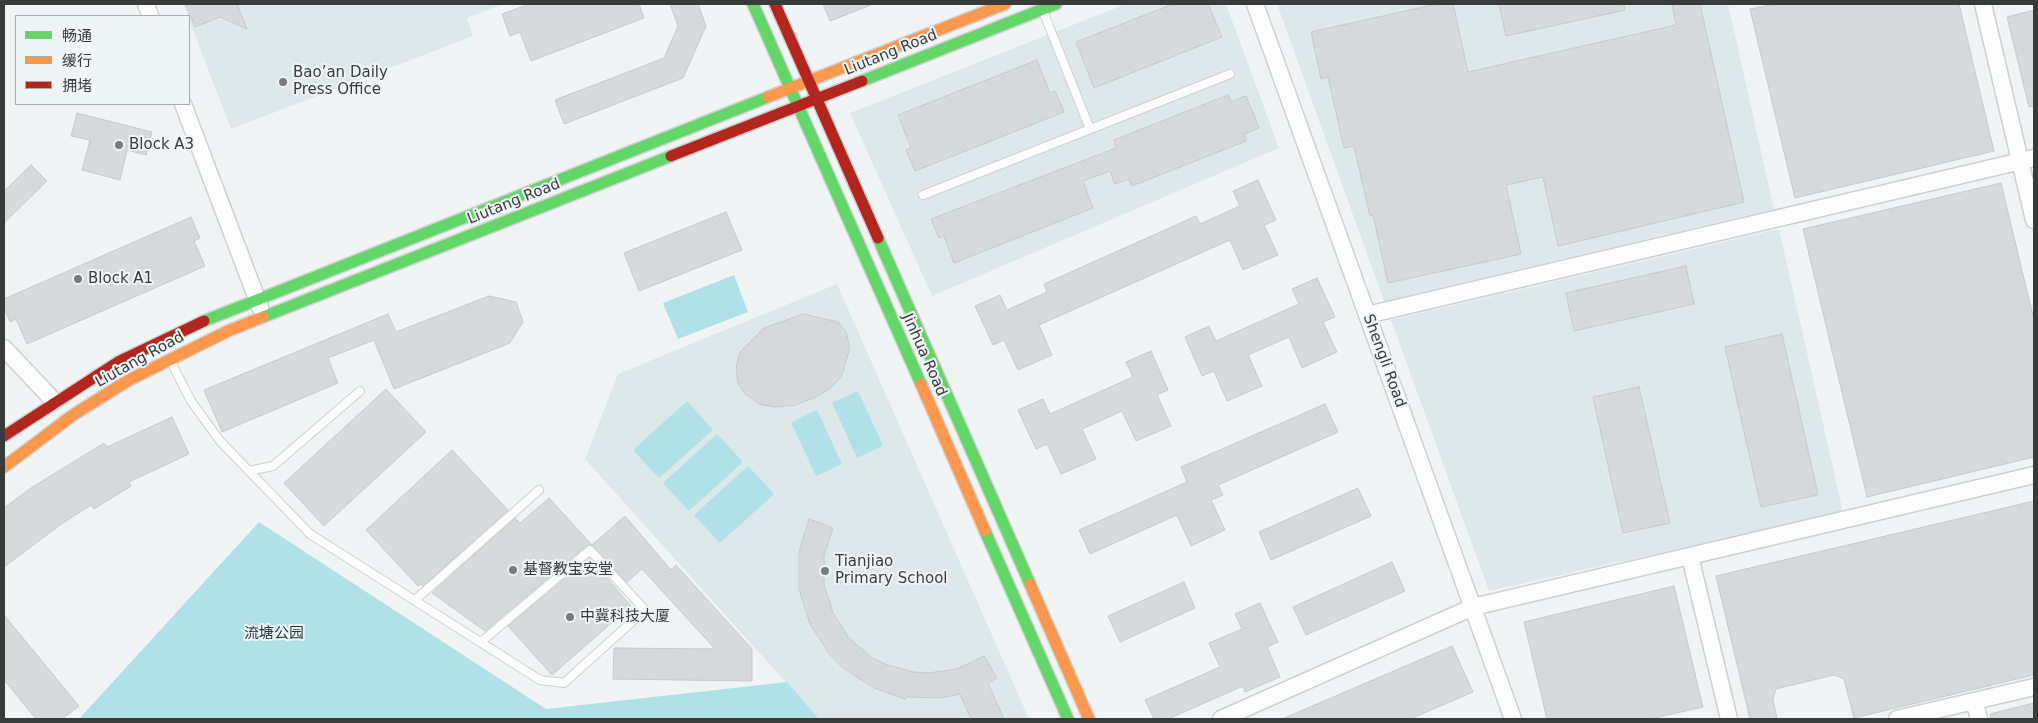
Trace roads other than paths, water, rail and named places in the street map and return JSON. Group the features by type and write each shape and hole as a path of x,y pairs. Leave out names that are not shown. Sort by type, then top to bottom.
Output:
{"street":[{"name":"Jinhua Road","path":"753,4 1068,719"},
{"name":"Jinhua Road","path":"775,4 1089,719"},
{"name":"Liutang Road","path":"4,436 54,401 118,362 162,339 257,298 1005,4"},
{"name":"Liutang Road","path":"4,466 73,415 129,380 170,358 264,317 1056,4"},
{"name":"Shengli Road","path":"1255,4 1513,719"},
{"path":"1982,4 2027,160 2034,220"},
{"path":"183,105 264,317"},
{"path":"1367,315 2027,160"},
{"path":"4,348 54,401"},
{"path":"1221,719 1473,607 2034,475"},
{"path":"1690,556 1729,719"},
{"path":"1897,719 2034,687"},
{"path":"1974,701 1979,719"}],"lane":[{"path":"1042,9 1090,129"},
{"path":"923,195 1230,74"},
{"path":"162,339 191,401 220,441 310,534 540,680 564,683 645,610 590,550 481,642"},
{"path":"249,471 273,466 360,391"},
{"path":"415,600 540,490"}],"place":[{"name":"Bao’an Daily Press Office","path":"283,82"},
{"name":"Block A3","path":"119,145"},
{"name":"Block A1","path":"78,279"},
{"name":"基督教宝安堂","path":"513,570"},
{"name":"Tianjiao Primary School","path":"825,571"},
{"name":"中冀科技大厦","path":"570,617"}],"park label":[{"name":"流塘公园","path":"274,634"}]}
